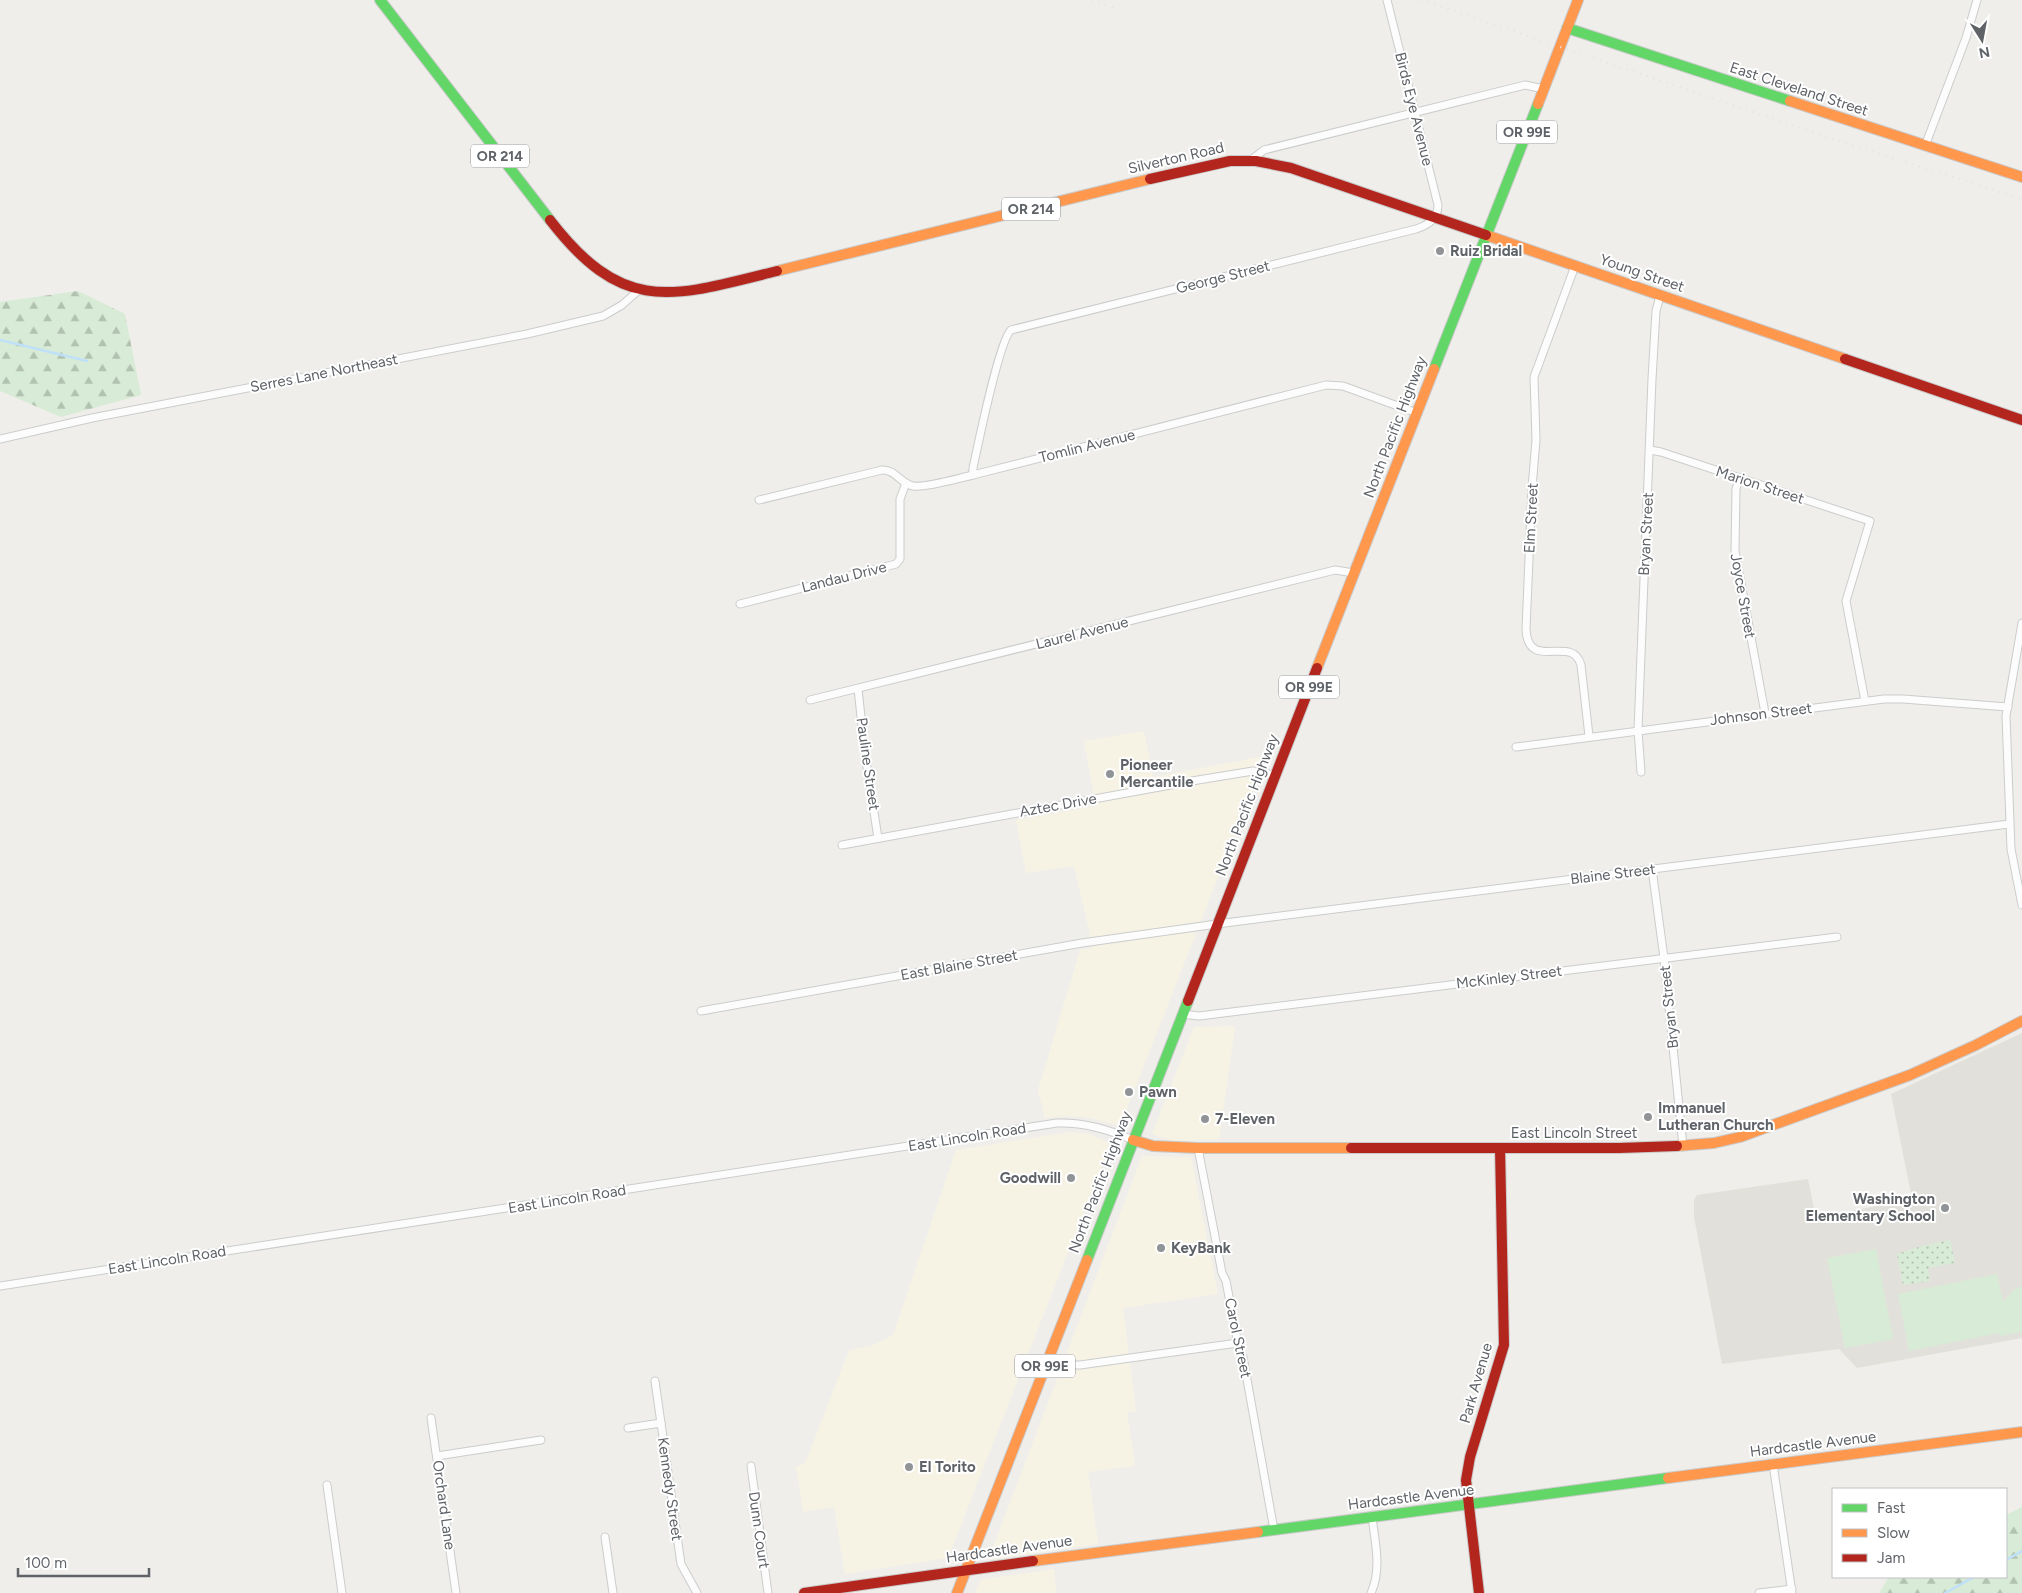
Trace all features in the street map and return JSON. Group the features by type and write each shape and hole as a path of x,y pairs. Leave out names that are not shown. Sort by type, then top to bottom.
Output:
{"main road":[{"name":"OR 214","path":"380,0 568,243 584,260 605,276 619,284 639,290"},
{"name":"OR 99E","path":"1567,28 1578,0"},
{"name":"North Pacific Highway","path":"957,1593 1567,28"},
{"name":"East Cleveland Street","path":"1567,28 2022,177"},
{"name":"Silverton Road","path":"639,290 659,293 682,292 729,283 1221,162 1251,160"},
{"name":"Young Street","path":"1251,160 1291,168 2022,420"},
{"name":"East Lincoln Street","path":"1133,1140 1152,1146 1198,1148 1619,1148 1683,1146 1732,1139 1882,1086 1960,1053 2022,1021"},
{"name":"Park Avenue","path":"1479,1593 1466,1487 1468,1467 1504,1345 1500,1148"},
{"name":"Hardcastle Avenue","path":"804,1593 966,1570 2022,1432"}],"street":[{"name":"Birds Eye Avenue","path":"1387,0 1438,205 1434,218"},
{"path":"1925,146 1966,38 1977,0"},
{"name":"Silverton Road","path":"1251,160 1264,150 1525,85 1544,89"},
{"name":"George Street","path":"973,475 973,468 1000,353 1009,332 1014,329 1416,229 1428,225 1434,218"},
{"name":"Elm Street","path":"1575,266 1534,378 1536,440 1526,629 1528,641 1535,650 1545,652 1570,651 1578,656 1581,665 1589,736"},
{"name":"Serres Lane Northeast","path":"0,439 92,418 518,336 575,323 610,313 639,290"},
{"name":"Bryan Street","path":"1641,772 1638,730 1656,311 1660,296"},
{"name":"Tomlin Avenue","path":"759,500 877,470 891,471 906,483 921,486 973,475 1326,385 1343,386 1417,413"},
{"name":"Marion Street","path":"1650,450 1661,452 1870,522 1846,601 1865,701"},
{"name":"Joyce Street","path":"1739,479 1736,489 1734,551 1764,714"},
{"name":"Landau Drive","path":"740,604 896,564 900,558 900,499 906,483"},
{"name":"Laurel Avenue","path":"810,700 1335,570 1354,573"},
{"path":"2022,623 2008,707 2009,824 2011,852 2022,905"},
{"name":"Pauline Street","path":"858,689 865,754 878,838"},
{"name":"Johnson Street","path":"1516,747 1865,701 1903,698 2008,707"},
{"name":"Aztec Drive","path":"842,845 1253,771 1275,775"},
{"name":"Blaine Street","path":"1217,924 2009,824"},
{"name":"Bryan Street","path":"1652,869 1664,958 1683,1146"},
{"name":"East Blaine Street","path":"701,1011 1082,943 1217,924"},
{"name":"McKinley Street","path":"1182,1014 1199,1016 1837,937"},
{"name":"East Lincoln Road","path":"0,1286 924,1143 1072,1122 1092,1125 1133,1140"},
{"name":"Carol Street","path":"1198,1148 1238,1343 1243,1357 1274,1530"},
{"path":"1048,1360 1066,1365 1126,1359 1238,1343"},
{"name":"Kennedy Street","path":"655,1381 681,1564 697,1593"},
{"name":"Orchard Lane","path":"431,1418 456,1593"},
{"path":"628,1428 661,1424"},
{"path":"437,1456 541,1440"},
{"path":"1759,1593 1792,1591 1773,1464"},
{"name":"Dunn Court","path":"751,1466 768,1593"},
{"path":"327,1484 342,1593"},
{"path":"1370,1593 1375,1584 1378,1569 1372,1517"},
{"path":"605,1537 613,1593"}],"shaded area":[{"path":"1144,731 1153,777 1266,756 1120,1126 1090,1118 1068,1116 1045,1118 1038,1090 1080,950 1093,948 1074,866 1026,873 1016,820 1096,806 1084,741"},
{"path":"1235,1026 1219,1140 1173,1141 1152,1134 1194,1027"},
{"name":"Washington Elementary School","path":"2022,1033 2022,1338 1857,1368 1839,1349 1722,1364 1694,1217 1694,1200 1697,1195 1808,1179 1816,1218 1912,1199 1891,1094"},
{"path":"1070,1132 1089,1134 1107,1142 1109,1148 948,1558 845,1574 834,1507 803,1512 796,1466 805,1464 849,1350 871,1346 893,1335 956,1150"},
{"path":"1142,1156 1191,1157 1218,1294 1123,1308 1136,1411 1127,1412 1135,1466 1088,1472 1098,1544 988,1560"},
{"path":"1054,1569 1056,1593 975,1593 980,1580"}],"green space":[{"path":"78,291 125,314 141,395 61,417 0,391 0,302"},
{"path":"1950,1240 1955,1263 1928,1268 1930,1281 1903,1285 1897,1254"},
{"path":"1876,1249 1893,1339 1845,1348 1827,1258"},
{"path":"1997,1274 2003,1302 2014,1290 2022,1286 2022,1332 2000,1336 1999,1333 1909,1351 1898,1294"},
{"path":"2022,1507 2022,1593 1879,1593 1888,1578 2007,1578 2007,1514"}],"waterway":[{"path":"0,340 87,361"},
{"path":"2007,1559 2022,1551"},
{"path":"1945,1593 1972,1578"}],"railway":[{"path":"1092,0 1118,9"},
{"path":"1421,0 1843,142 2022,199"}],"traffic: fast":[{"path":"380,0 550,220"},
{"path":"1567,28 1790,101"},
{"path":"1434,369 1538,104"},
{"path":"1087,1260 1188,1001"},
{"path":"1258,1532 1668,1478"}],"traffic: slow":[{"path":"1538,104 1578,0"},
{"path":"1790,101 2022,177"},
{"path":"777,271 1150,179"},
{"path":"1486,235 1845,359"},
{"path":"1317,668 1434,369"},
{"path":"1677,1146 1714,1143 1740,1137 1910,1075 1976,1045 2022,1021"},
{"path":"1133,1140 1153,1146 1198,1148 1351,1148"},
{"path":"957,1593 1087,1260"},
{"path":"1668,1478 2022,1432"},
{"path":"1033,1561 1258,1532"}],"traffic: jam":[{"path":"1150,179 1230,161 1256,161 1291,168 1486,235"},
{"path":"550,220 577,251 602,272 627,285 652,291 679,292 708,288 777,271"},
{"path":"1845,359 2022,420"},
{"path":"1188,1001 1317,668"},
{"path":"1351,1148 1619,1148 1677,1146"},
{"path":"1479,1593 1466,1480 1470,1457 1504,1345 1500,1148"},
{"path":"804,1593 1033,1561"}],"place":[{"name":"Ruiz Bridal","path":"1440,251"},
{"name":"Pioneer Mercantile","path":"1110,774"},
{"name":"Pawn","path":"1129,1092"},
{"name":"Immanuel Lutheran Church","path":"1648,1117"},
{"name":"7-Eleven","path":"1205,1119"},
{"name":"Goodwill","path":"1071,1178"},
{"name":"Washington Elementary School","path":"1945,1208"},
{"name":"KeyBank","path":"1161,1248"},
{"name":"El Torito","path":"909,1467"}]}
